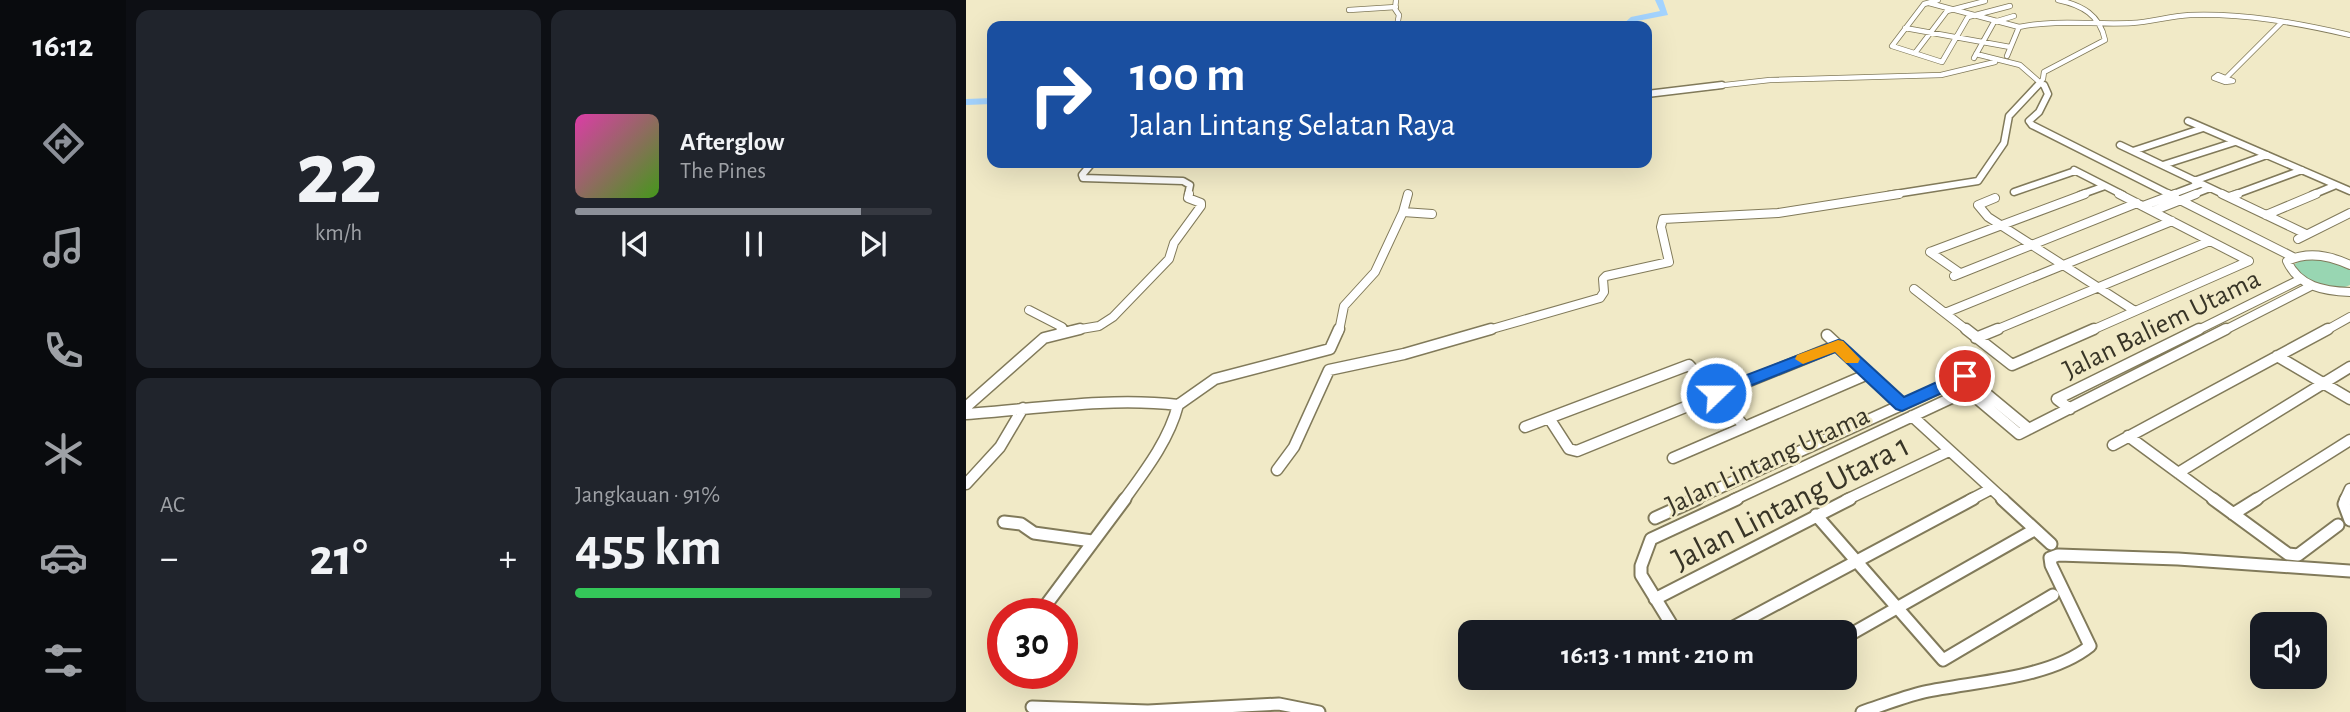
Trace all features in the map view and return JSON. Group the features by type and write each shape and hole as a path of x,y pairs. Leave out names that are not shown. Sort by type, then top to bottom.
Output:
{"street":[{"path":"1938,0 1928,2 1892,45 1941,62 1973,14 2010,6"},
{"path":"2014,16 1997,20 1990,26 1974,57 2015,63 2027,73 2044,72 2103,43 2105,37 2098,21 2084,7 2058,0"},
{"path":"1370,9 1374,1"},
{"path":"1915,53 1950,8 1984,1 2002,8"},
{"path":"1928,2 2019,27 2039,22 2131,23 2209,15 2282,22 2350,35"},
{"path":"1349,10 1398,3 1398,21"},
{"path":"2227,76 2282,22"},
{"path":"2007,56 2019,27"},
{"path":"1905,28 2010,47"},
{"path":"1652,93 1778,80 1941,75 1985,62 2013,66 2041,82 2048,94 2029,123 2293,257"},
{"path":"1276,470 1292,452 1329,370 1404,354 1600,298 1604,292 1603,279 1606,276 1669,262 1661,227 1661,222 1667,218 1778,213 1978,181 2004,143 2009,116 2041,82 2044,72"},
{"path":"2188,121 2350,191"},
{"path":"2133,151 2203,128"},
{"path":"2162,165 2235,142"},
{"path":"2120,145 2306,234"},
{"path":"2105,186 1930,252 1957,275 2140,204 2171,195 2267,155"},
{"path":"966,407 1044,338 1061,332 1099,326 1113,317 1169,259 1174,243 1201,206 1201,203 1188,198 1190,186 1183,181 1083,178 1082,175 1088,168"},
{"path":"2229,197 2302,170"},
{"path":"1914,289 2012,365 2249,261 2075,171 2014,192"},
{"path":"2266,215 2336,185"},
{"path":"2153,211 2210,188"},
{"path":"966,414 1023,408 1153,402 1178,405 1210,382 1222,377 1324,352 1336,342 1346,301 1370,281 1403,212 1408,194"},
{"path":"1996,198 1978,205 1988,217 2135,311"},
{"path":"1403,212 1432,214"},
{"path":"2298,239 2350,213"},
{"path":"1945,313 2172,221"},
{"path":"1976,338 2210,241"},
{"path":"2348,262 2315,255 2293,257 2287,261 2293,273 2311,286 2324,291 2350,292"},
{"name":"Jalan Baliem Utama","path":"2070,409 2057,399 2300,280"},
{"name":"Jalan Baliem Utama","path":"1972,388 2024,431 2311,286"},
{"path":"1029,310 1062,327 1061,332"},
{"path":"2113,446 2350,317"},
{"path":"1827,335 1902,405"},
{"path":"1549,418 1572,451 1838,345"},
{"path":"1324,352 1334,368"},
{"path":"2277,356 2350,399"},
{"path":"1525,427 1689,365 1745,427"},
{"path":"2178,473 2350,368"},
{"path":"1674,458 1868,374"},
{"name":"Jalan Lintang Utama","path":"1655,518 1960,378 1972,388 1651,539 1640,570 1655,599"},
{"path":"1051,598 1160,447 1177,418 1178,405"},
{"path":"966,484 1000,447 1023,408"},
{"path":"1912,416 2051,544"},
{"path":"2128,436 2288,554 2298,555 2338,525"},
{"path":"2233,514 2350,440"},
{"name":"Jalan Lintang Utara 1","path":"1655,599 1816,515 1949,451"},
{"path":"1769,466 1780,478"},
{"path":"1746,620 1991,489"},
{"path":"2350,489 2344,504 2350,520"},
{"path":"1816,515 1942,660 1947,660 2053,595"},
{"path":"1004,522 1021,524 1034,533 1092,541"},
{"path":"1857,630 2034,530"},
{"path":"1862,712 1930,691 1967,686 2021,673 2088,650 2090,646 2082,626 2051,569 2050,558 2058,555 2178,559 2350,571"},
{"path":"1655,599 1668,620"},
{"path":"1032,707 1113,710 1220,709 1282,702 1319,712"}],"green space":[{"path":"2308,257 2327,259 2350,270 2350,285 2334,289 2310,282 2293,265"}],"waterway":[{"path":"1631,21 1665,13 1659,0"},
{"path":"966,102 987,101"}],"slow traffic":[{"path":"1803,359 1838,345 1852,359"}],"route":[{"path":"1716,393 1838,345 1902,405 1965,376"}]}
